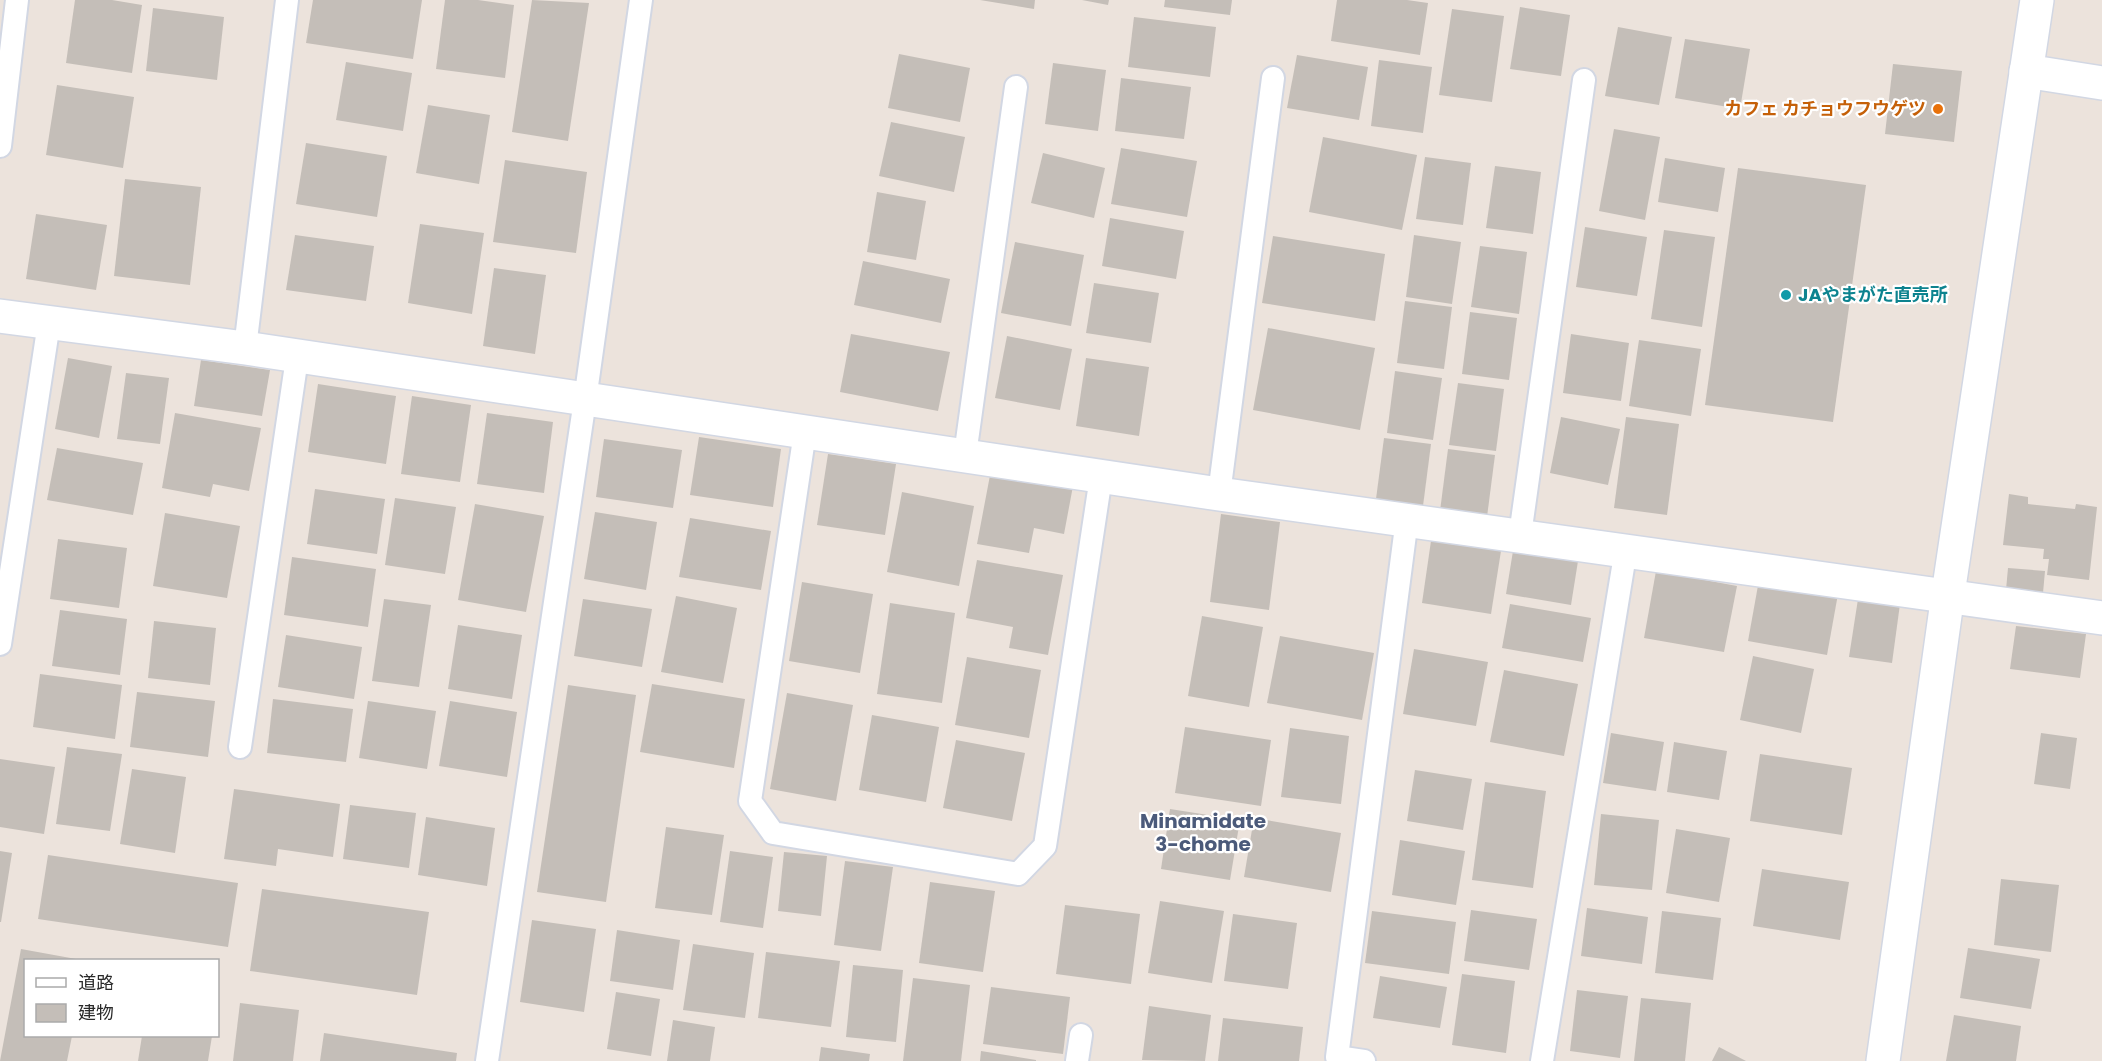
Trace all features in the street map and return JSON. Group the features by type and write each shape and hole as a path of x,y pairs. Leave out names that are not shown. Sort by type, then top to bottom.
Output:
{"street":[{"path":"1883,1061 1948,594 2037,0"},
{"path":"2026,71 2102,83"},
{"path":"0,316 244,348 297,358 965,455 1101,477 1948,594 2102,618"}],"lane":[{"path":"0,146 17,0"},
{"path":"244,348 286,0"},
{"path":"487,1061 585,400 641,0"},
{"path":"1219,494 1273,78"},
{"path":"1520,535 1584,80"},
{"path":"965,455 1016,87"},
{"path":"0,644 49,323"},
{"path":"240,747 297,358"},
{"path":"805,432 750,801 773,833 1018,874 1045,846 1101,477"},
{"path":"1364,1061 1336,1059 1407,519"},
{"path":"1542,1061 1626,549"},
{"path":"1077,1061 1081,1035"}],"building":[{"path":"75,0 112,0 142,5 132,73 66,63"},
{"path":"313,0 422,0 413,59 306,43"},
{"path":"445,0 478,0 514,5 505,78 436,69"},
{"path":"532,0 589,3 568,141 512,132"},
{"path":"980,0 1035,0 1034,9"},
{"path":"1082,0 1109,0 1108,5"},
{"path":"1165,0 1232,0 1230,15 1164,7"},
{"path":"1337,0 1407,0 1428,3 1420,55 1331,41"},
{"path":"1520,7 1570,15 1561,76 1510,69"},
{"path":"153,8 224,17 217,80 146,71"},
{"path":"1452,9 1504,16 1492,102 1439,95"},
{"path":"1134,17 1216,27 1210,77 1128,67"},
{"path":"1618,27 1672,37 1659,105 1605,96"},
{"path":"1685,39 1750,49 1740,109 1675,98"},
{"path":"899,54 970,68 960,122 888,108"},
{"path":"1297,55 1368,67 1359,120 1287,108"},
{"path":"1379,60 1432,67 1423,133 1371,126"},
{"path":"346,62 412,73 403,131 336,120"},
{"path":"1053,63 1106,70 1098,131 1045,124"},
{"path":"1893,64 1962,71 1954,142 1885,134"},
{"path":"1121,78 1191,87 1184,139 1115,131"},
{"path":"57,85 134,97 123,168 46,155"},
{"path":"428,105 490,115 479,184 416,173"},
{"path":"891,122 965,137 954,192 879,176"},
{"path":"1614,129 1660,137 1645,220 1599,211"},
{"path":"1323,137 1417,155 1402,230 1309,212"},
{"path":"306,143 387,156 377,217 296,204"},
{"path":"1121,148 1197,161 1187,217 1111,204"},
{"path":"1043,153 1105,168 1094,218 1031,203"},
{"path":"1425,157 1471,163 1463,225 1416,219"},
{"path":"1665,158 1725,168 1718,212 1658,202"},
{"path":"505,160 587,172 576,253 493,242"},
{"path":"1495,166 1541,172 1533,234 1486,228"},
{"name":"JAやまがた直売所","path":"1738,168 1866,185 1833,422 1705,405"},
{"path":"125,179 201,187 190,285 114,276"},
{"path":"877,192 926,201 916,260 867,252"},
{"path":"36,214 107,225 96,290 26,279"},
{"path":"1110,218 1184,231 1176,279 1102,266"},
{"path":"420,224 484,233 472,314 408,303"},
{"path":"1585,227 1647,237 1637,296 1576,287"},
{"path":"1664,230 1715,237 1702,327 1651,319"},
{"path":"295,235 374,246 366,301 286,290"},
{"path":"1414,235 1461,242 1452,304 1406,297"},
{"path":"1273,236 1385,254 1375,321 1262,303"},
{"path":"1015,242 1084,255 1071,326 1001,313"},
{"path":"1480,246 1527,252 1519,314 1471,307"},
{"path":"863,261 950,279 941,323 854,305"},
{"path":"494,268 546,275 535,354 483,346"},
{"path":"1094,283 1159,293 1151,343 1086,333"},
{"path":"1405,301 1452,307 1444,369 1397,363"},
{"path":"1470,312 1517,318 1509,380 1462,374"},
{"path":"1268,328 1375,348 1360,430 1253,410"},
{"path":"851,334 950,352 938,411 840,392"},
{"path":"1571,334 1629,343 1621,401 1563,393"},
{"path":"1007,336 1072,349 1060,410 995,398"},
{"path":"1639,340 1701,349 1691,416 1629,406"},
{"path":"68,358 112,366 99,438 55,429"},
{"path":"1086,358 1149,367 1139,436 1076,426"},
{"path":"201,360 270,370 262,416 194,406"},
{"path":"1395,371 1442,378 1433,440 1387,433"},
{"path":"126,373 169,378 160,444 117,439"},
{"path":"1458,383 1504,389 1496,451 1449,445"},
{"path":"318,384 396,396 386,464 308,452"},
{"path":"412,396 471,405 460,482 401,474"},
{"path":"175,413 261,428 249,491 213,484 210,497 162,488"},
{"path":"487,413 553,422 544,493 477,484"},
{"path":"1561,417 1620,429 1608,485 1550,473"},
{"path":"1626,417 1679,424 1667,515 1614,508"},
{"path":"699,437 781,449 773,507 690,495"},
{"path":"1384,438 1431,444 1423,506 1376,499"},
{"path":"604,439 682,450 673,508 596,497"},
{"path":"57,448 143,463 133,515 47,500"},
{"path":"1448,449 1495,455 1487,517 1440,511"},
{"path":"828,454 896,464 885,535 817,525"},
{"path":"991,470 1073,486 1064,534 1034,528 1029,553 977,544"},
{"path":"315,489 385,499 377,554 307,544"},
{"path":"902,492 974,506 959,586 887,572"},
{"path":"2009,494 2028,497 2028,504 2075,509 2076,504 2097,507 2089,580 2047,575 2049,559 2043,559 2044,549 2003,545"},
{"path":"395,498 456,507 445,574 385,565"},
{"path":"475,504 544,516 526,612 458,600"},
{"path":"595,512 657,522 646,590 584,579"},
{"path":"165,513 240,526 227,598 153,586"},
{"path":"1221,514 1280,522 1269,610 1210,602"},
{"path":"690,518 771,531 761,590 679,577"},
{"path":"58,539 127,548 119,608 50,599"},
{"path":"1431,541 1501,551 1491,614 1422,603"},
{"path":"1513,551 1578,561 1571,605 1506,594"},
{"path":"292,557 376,569 368,627 284,615"},
{"path":"977,560 1063,575 1048,655 1009,648 1013,627 966,618"},
{"path":"2008,568 2045,571 2043,593 2006,590"},
{"path":"1656,571 1737,586 1724,652 1644,638"},
{"path":"1759,580 1838,594 1827,655 1748,641"},
{"path":"802,582 873,594 860,673 789,661"},
{"path":"676,596 737,608 723,683 661,672"},
{"path":"384,599 431,605 419,687 372,681"},
{"path":"583,599 652,609 642,667 574,656"},
{"path":"1858,599 1900,604 1892,663 1849,657"},
{"path":"890,603 955,613 942,703 877,694"},
{"path":"1510,604 1591,618 1583,662 1502,648"},
{"path":"60,610 127,619 120,675 52,666"},
{"path":"1202,616 1263,627 1249,707 1188,696"},
{"path":"154,621 216,628 210,685 148,678"},
{"path":"458,625 522,635 512,699 448,689"},
{"path":"2016,626 2086,634 2080,678 2010,669"},
{"path":"286,635 362,647 354,699 278,687"},
{"path":"1280,636 1374,653 1362,720 1267,703"},
{"path":"1414,649 1488,662 1476,726 1403,714"},
{"path":"1753,656 1814,669 1801,733 1740,720"},
{"path":"967,657 1041,670 1029,738 955,725"},
{"path":"1504,670 1578,684 1564,756 1490,742"},
{"path":"40,674 122,685 115,739 33,727"},
{"path":"652,684 745,699 734,768 640,752"},
{"path":"568,685 636,695 606,902 537,892"},
{"path":"137,692 215,701 208,757 130,747"},
{"path":"787,693 853,705 836,801 770,789"},
{"path":"273,699 353,709 346,762 267,753"},
{"path":"368,701 436,711 427,769 359,758"},
{"path":"450,701 517,712 507,777 439,766"},
{"path":"872,715 939,727 926,802 859,790"},
{"path":"1185,727 1271,740 1261,806 1175,793"},
{"path":"1290,728 1349,736 1341,804 1281,797"},
{"path":"1611,733 1664,742 1656,791 1603,783"},
{"path":"2041,733 2077,738 2070,789 2034,784"},
{"path":"956,740 1025,753 1012,821 943,808"},
{"path":"1674,742 1727,751 1719,800 1667,792"},
{"path":"67,747 122,754 110,831 56,824"},
{"path":"1760,754 1852,768 1842,835 1750,821"},
{"path":"0,759 55,767 44,834 0,827"},
{"path":"132,769 186,777 175,853 120,844"},
{"path":"1415,770 1472,779 1463,830 1407,821"},
{"path":"1485,782 1546,791 1533,888 1472,880"},
{"path":"234,789 340,804 333,857 278,849 276,866 224,859"},
{"path":"350,805 416,813 409,868 343,859"},
{"path":"1170,809 1240,820 1230,880 1161,869"},
{"path":"1601,814 1659,820 1652,890 1594,885"},
{"path":"426,817 495,828 487,886 418,875"},
{"path":"1254,818 1341,833 1331,892 1244,877"},
{"path":"666,827 724,835 712,915 655,908"},
{"path":"1676,829 1730,838 1719,902 1666,893"},
{"path":"1400,840 1465,851 1456,905 1392,895"},
{"path":"0,851 12,853 1,922 0,922"},
{"path":"730,851 773,857 763,928 720,922"},
{"path":"784,852 827,856 821,916 778,911"},
{"path":"48,855 238,883 228,947 38,919"},
{"path":"845,861 893,867 881,951 834,945"},
{"path":"1762,869 1849,882 1840,940 1753,926"},
{"path":"2001,879 2059,885 2051,952 1994,945"},
{"path":"930,882 995,891 983,972 919,963"},
{"path":"262,889 429,912 417,995 250,971"},
{"path":"1160,901 1224,911 1212,983 1148,973"},
{"path":"1065,905 1140,914 1131,984 1056,974"},
{"path":"1587,908 1648,917 1642,964 1581,956"},
{"path":"1471,910 1537,919 1529,970 1464,961"},
{"path":"1372,911 1456,922 1449,974 1365,963"},
{"path":"1662,911 1721,918 1713,980 1655,973"},
{"path":"1233,914 1297,923 1288,989 1224,981"},
{"path":"532,920 596,929 584,1012 520,1002"},
{"path":"617,930 680,940 673,990 610,981"},
{"path":"693,944 754,953 745,1018 683,1010"},
{"path":"1968,948 2040,959 2031,1009 1960,998"},
{"path":"21,949 76,959 24,959 24,1037 72,1037 67,1061 0,1061"},
{"path":"766,952 840,961 831,1027 758,1018"},
{"path":"853,965 903,970 896,1042 846,1037"},
{"path":"1462,974 1515,981 1506,1053 1452,1045"},
{"path":"1380,976 1447,987 1440,1028 1373,1018"},
{"path":"913,978 970,985 961,1061 903,1061"},
{"path":"991,987 1070,997 1063,1054 983,1044"},
{"path":"1577,990 1628,996 1620,1058 1570,1051"},
{"path":"616,992 660,999 651,1056 607,1049"},
{"path":"1641,998 1691,1003 1685,1061 1634,1061"},
{"path":"240,1003 299,1010 293,1061 233,1061"},
{"path":"1149,1006 1211,1015 1205,1061 1142,1060"},
{"path":"1954,1015 2021,1026 2016,1061 1946,1061"},
{"path":"1223,1018 1303,1027 1299,1061 1218,1061"},
{"path":"673,1020 715,1027 710,1061 667,1061"},
{"path":"324,1033 457,1053 456,1061 320,1061"},
{"path":"142,1037 212,1037 208,1061 138,1061"},
{"path":"821,1047 870,1054 869,1061 819,1061"},
{"path":"1719,1047 1746,1061 1712,1061"},
{"path":"981,1051 1036,1060 1036,1061 980,1061"}],"place":[{"name":"カフェ カチョウフウゲツ","path":"1938,109"},
{"name":"JAやまがた直売所","path":"1786,295"}],"district":[{"name":"Minamidate 3-chome","path":"1203,832"}]}
